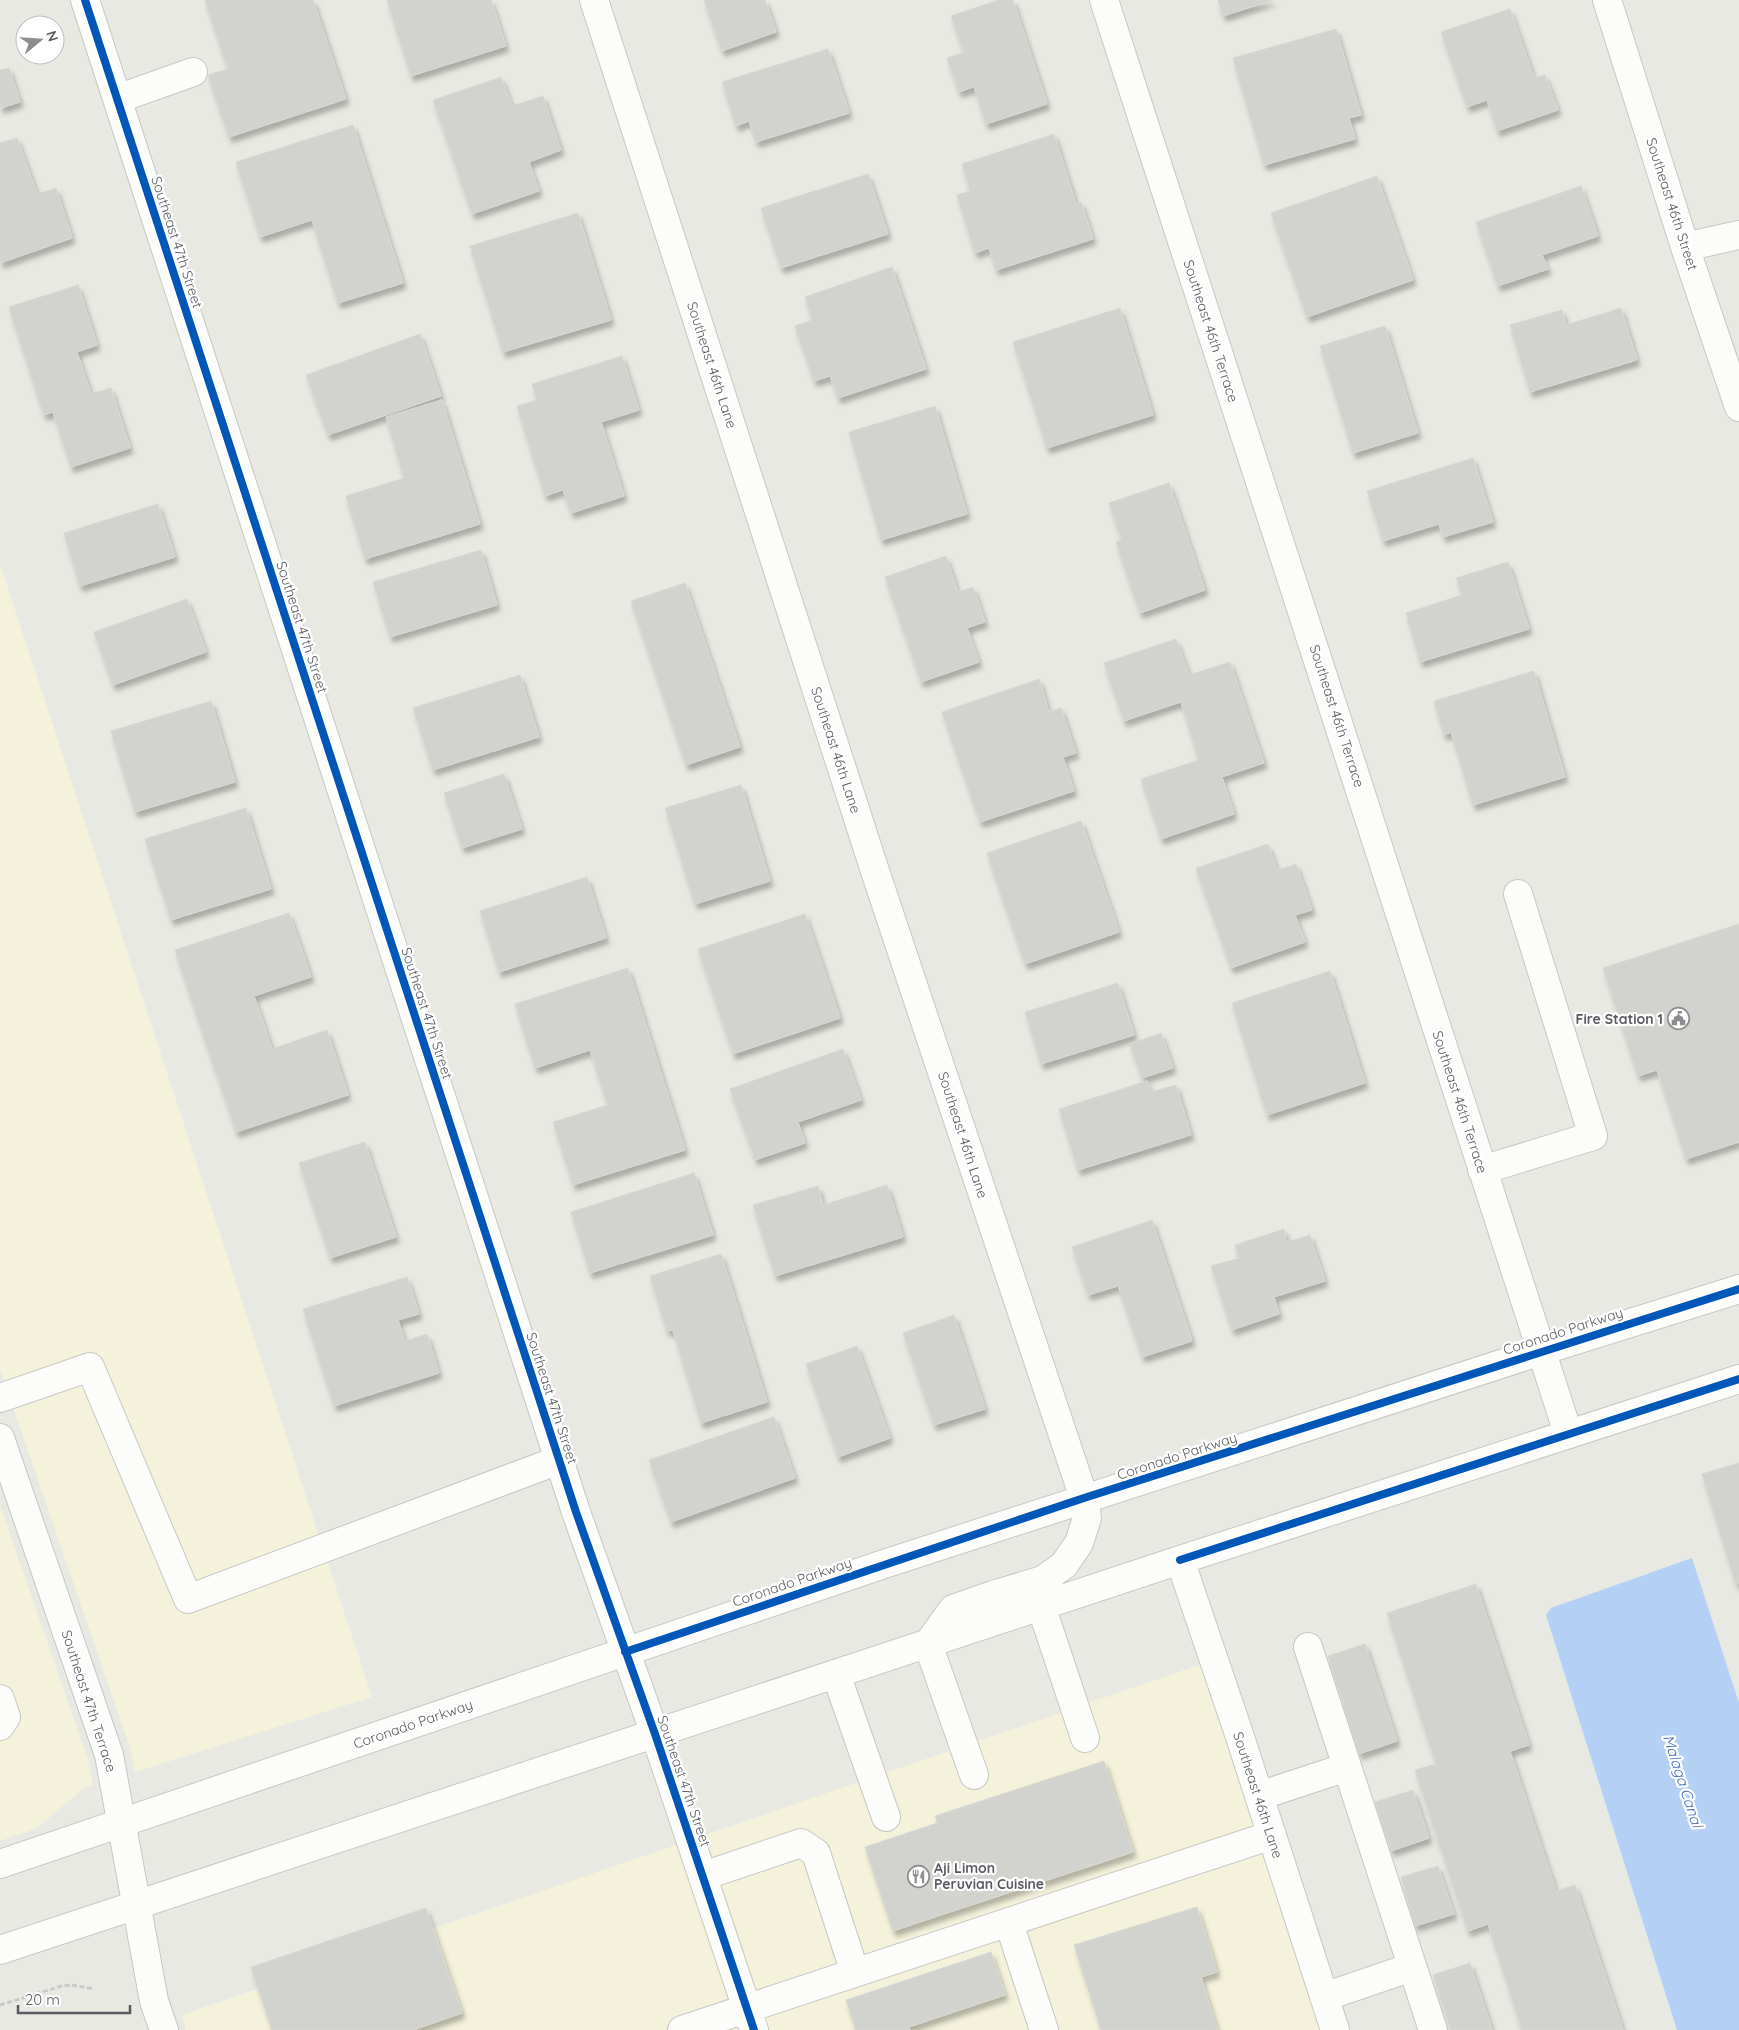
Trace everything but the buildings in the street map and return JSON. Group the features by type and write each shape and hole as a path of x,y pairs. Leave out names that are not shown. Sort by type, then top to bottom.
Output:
{"street":[{"name":"Southeast 47th Street","path":"87,0 117,99 603,1594 655,1734 750,2019"},
{"name":"Southeast 46th Lane","path":"594,0 871,858 1084,1498 1087,1518 1080,1543 1064,1565 1043,1580 953,1609 928,1644"},
{"name":"Southeast 46th Terrace","path":"1104,0 1152,154 1568,1433"},
{"name":"Southeast 46th Street","path":"1607,0 1685,247 1739,407"},
{"path":"117,99 193,72"},
{"path":"1685,247 1739,235"},
{"path":"1482,1170 1593,1136 1518,894"},
{"name":"Coronado Parkway","path":"0,1864 1084,1498 1739,1289"},
{"path":"0,1398 90,1367 188,1599 559,1460"},
{"path":"0,1950 1180,1560 1739,1379"},
{"name":"Southeast 47th Terrace","path":"0,1438 109,1755 154,2001 164,2030"},
{"name":"Southeast 46th Lane","path":"1180,1560 1335,2030"},
{"path":"1041,1606 1085,1738"},
{"path":"928,1644 974,1775"},
{"path":"1308,1647 1433,2030"},
{"path":"836,1674 886,1817"},
{"path":"0,1699 6,1717 0,1726"},
{"path":"1259,1796 1347,1767"},
{"path":"682,2030 750,2019 855,1973 1272,1835"},
{"path":"703,1876 800,1842 816,1853 855,1973"},
{"path":"1009,1923 1044,2030"},
{"path":"1324,1997 1412,1967"}],"path":[{"path":"0,2005 62,1986 72,1985 94,1989"}],"shaded area":[{"path":"0,564 372,1697 135,1772 130,1748 0,1369"},
{"path":"0,1505 88,1760 93,1785 84,1788 37,1828 0,1841"},
{"path":"1225,1656 1344,2030 186,2030 182,2015"}],"water":[{"name":"Malaga Canal","path":"1692,1558 1739,1703 1739,2030 1677,2030 1546,1615 1551,1608"}],"cycle path":[{"path":"85,0 576,1512 655,1734 754,2030"},
{"path":"625,1652 1084,1498 1739,1289"},
{"path":"1180,1560 1739,1379"}],"place":[{"name":"Fire Station 1","path":"1679,1019"},
{"name":"Aji Limon Peruvian Cuisine","path":"918,1876"}]}
